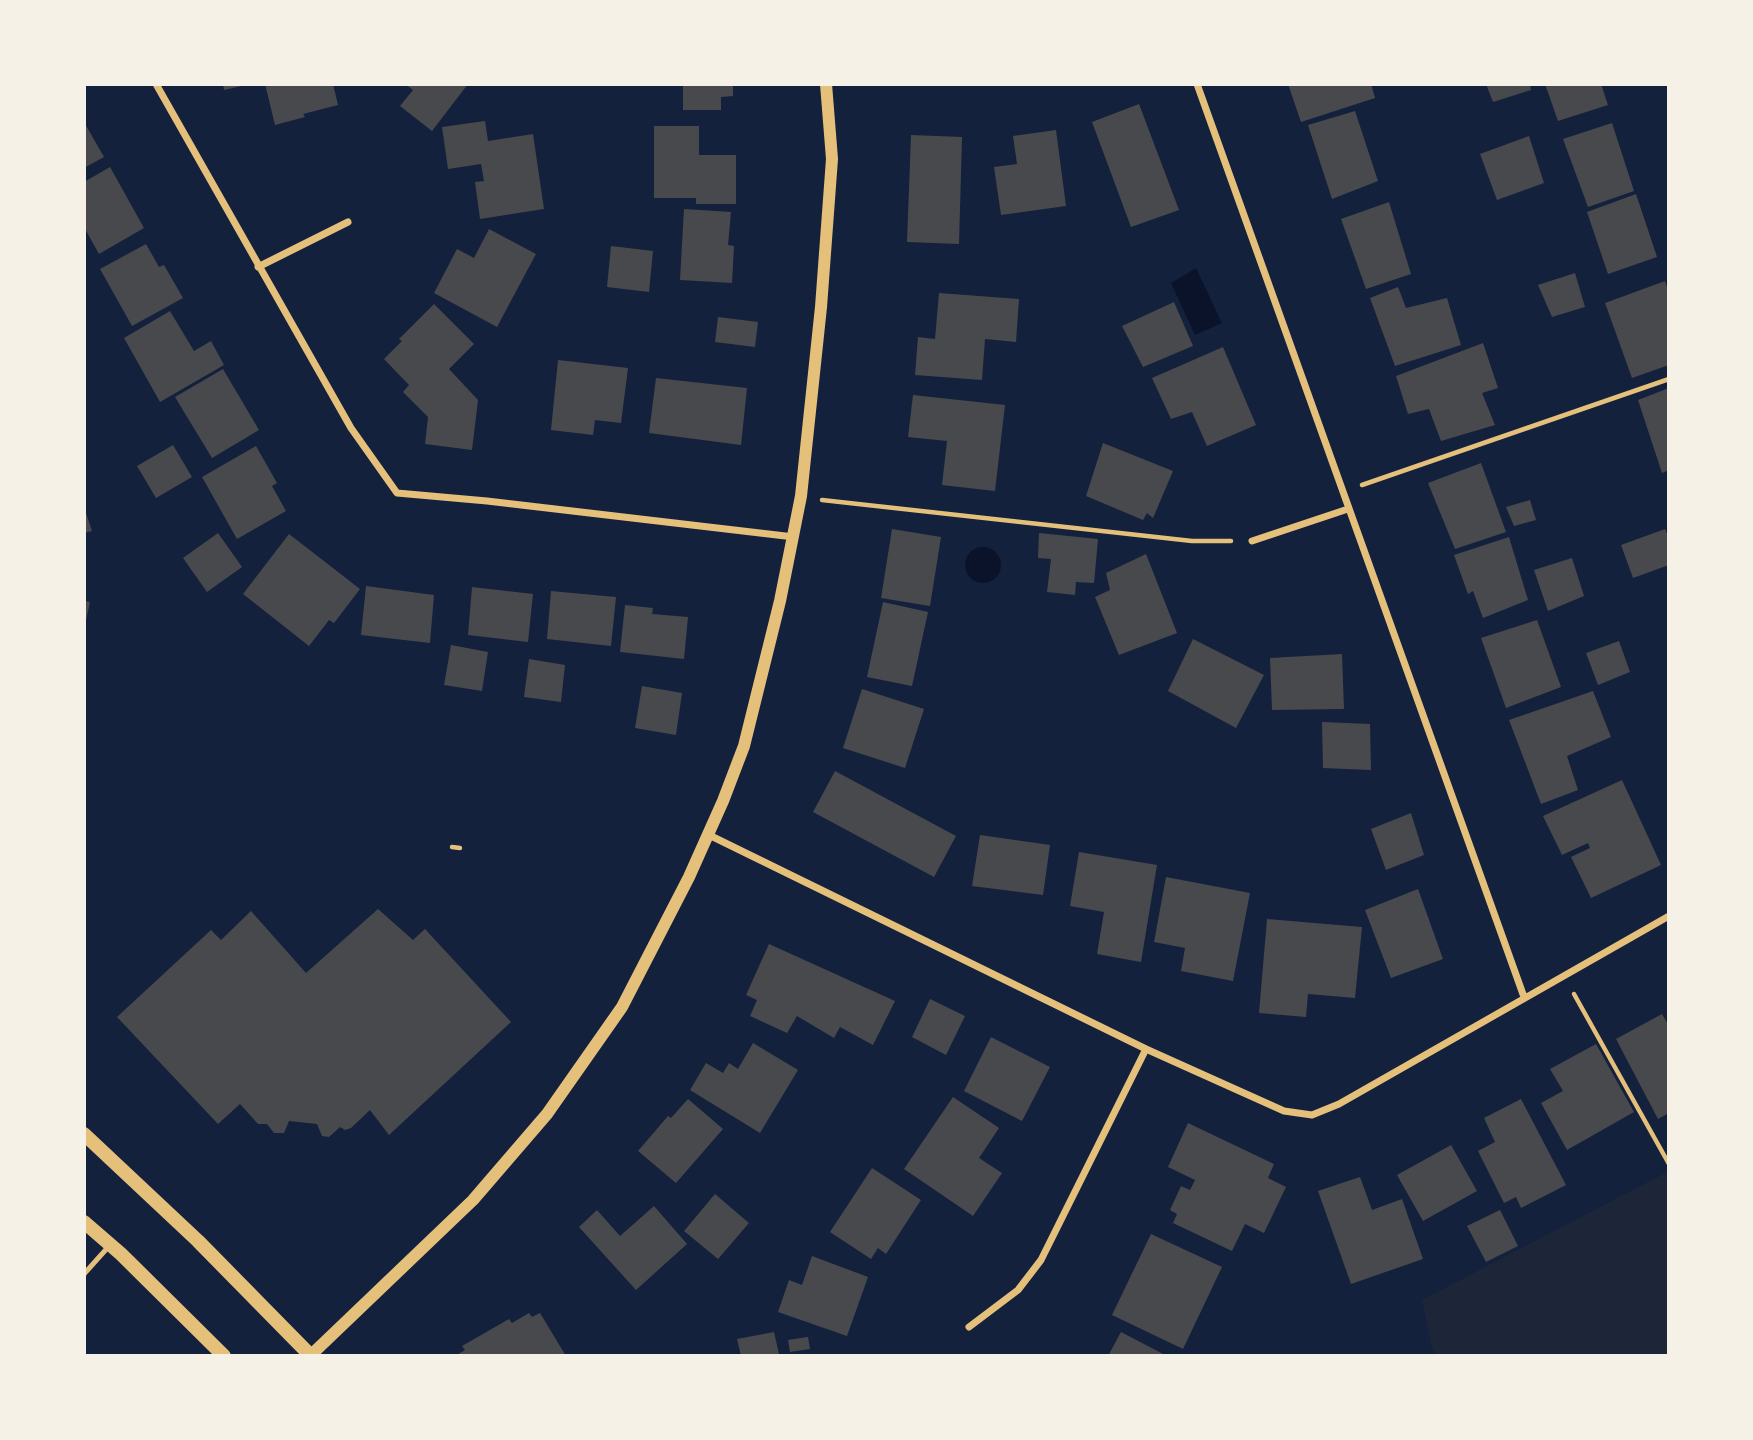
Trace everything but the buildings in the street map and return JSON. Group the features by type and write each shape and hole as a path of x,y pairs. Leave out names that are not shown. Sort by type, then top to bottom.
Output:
{"main road":[{"path":"84,1134 198,1241 311,1356"},
{"path":"84,1222 111,1245 223,1356"}],"street":[{"path":"156,84 351,428 397,493 794,537"},
{"path":"311,1356 473,1200 547,1114 622,1007 709,835 744,746 794,537 821,307 832,159 826,84"},
{"path":"1197,84 1524,998"},
{"path":"258,267 348,222"},
{"path":"1252,541 1348,509"},
{"path":"709,835 1146,1049 1284,1111 1312,1115 1339,1104 1669,916"},
{"path":"969,1328 1018,1290 1041,1260 1146,1049"}],"lane":[{"path":"84,1274 111,1245"}],"path":[{"path":"1376,481 1669,379"},
{"path":"843,503 1192,541 1252,541"},
{"path":"452,847 460,848"},
{"path":"1580,1006 1669,1164"}],"shaded area":[{"path":"1196,268 1222,323 1195,335 1171,283"},
{"path":"983,547 996,552 1001,565 996,578 983,583 970,578 965,565 970,552"},
{"path":"1669,1171 1669,1356 1434,1356 1422,1300"}]}
